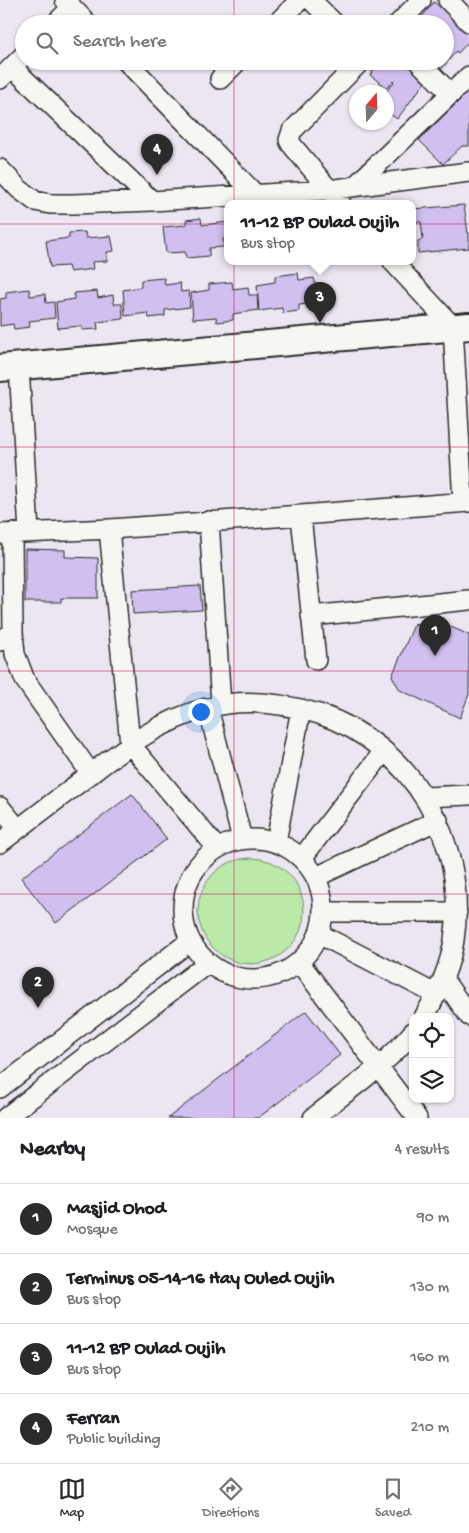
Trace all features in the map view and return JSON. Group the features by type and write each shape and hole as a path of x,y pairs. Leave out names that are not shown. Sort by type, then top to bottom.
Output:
{"street":[{"path":"407,15 421,0"},
{"path":"448,0 469,22"},
{"path":"289,15 310,1 325,15"},
{"path":"61,15 69,4 79,15"},
{"path":"15,70 152,201"},
{"path":"135,70 256,195"},
{"path":"220,79 229,70"},
{"path":"337,200 290,144 290,136 292,131 352,70"},
{"path":"427,70 451,94"},
{"path":"355,186 469,76"},
{"path":"0,169 19,189 34,201 50,204 152,201 328,190 469,172"},
{"path":"14,533 109,529 301,516 466,502 461,327 396,265"},
{"path":"91,774 25,680 6,636 14,533 9,367 461,327"},
{"path":"301,516 316,660"},
{"path":"209,521 214,707 242,839"},
{"path":"109,529 130,744 217,848"},
{"path":"311,616 469,600"},
{"path":"0,843 130,744 167,722 214,707 248,703 302,708 338,722 359,732 384,751 406,772 425,797 438,820 447,844 461,901 454,940 450,989 428,1013"},
{"path":"276,842 302,708"},
{"path":"302,858 384,751"},
{"path":"425,797 469,795"},
{"path":"0,807 18,829"},
{"path":"316,877 438,820"},
{"path":"242,839 276,842 302,858 316,877 322,894 324,912 319,934 310,950 299,962 278,975 253,979 229,975 208,963 190,941 183,915 185,889 197,865 217,848 229,842 242,839"},
{"path":"324,912 461,901"},
{"path":"319,934 450,989 469,1016"},
{"path":"0,1088 190,941"},
{"path":"299,962 418,1118"},
{"path":"5,1118 208,963"},
{"path":"313,1118 378,1067 409,1037"}],"green space":[{"path":"251,858 271,862 288,874 300,891 304,911 300,931 288,948 271,960 251,964 231,960 214,948 202,931 198,911 202,891 214,874 231,862"}],"building":[{"path":"434,2 450,15 423,15"},
{"path":"454,19 469,31 469,41 458,53 456,51 454,54"},
{"path":"374,70 420,70 429,77 397,119 394,117 394,85 392,85 394,82 390,85 383,85 370,75"},
{"path":"469,91 469,146 462,146 443,164 419,140"},
{"path":"464,205 469,233 469,248 418,253 418,241 423,239 421,222 416,222 416,209"},
{"path":"201,218 202,225 224,222 224,247 209,248 209,256 186,258 185,252 166,253 163,227 186,225 186,220"},
{"path":"85,232 86,238 111,236 114,251 107,252 107,261 92,262 93,269 70,272 68,266 50,267 46,241 69,238 69,233"},
{"path":"298,273 299,280 314,278 316,287 323,286 324,302 299,305 299,311 283,313 282,308 259,311 257,285 275,282 275,276"},
{"path":"164,278 165,285 180,283 181,292 189,291 190,307 165,310 165,316 149,318 148,313 125,316 123,290 141,287 141,280"},
{"path":"232,282 233,289 248,287 249,295 257,295 258,310 233,314 233,320 217,322 216,317 193,319 191,293 209,290 209,284"},
{"path":"29,289 30,296 45,294 46,303 54,302 55,318 29,321 30,327 14,329 13,324 0,326 0,299 6,298 6,292"},
{"path":"97,291 98,298 113,295 114,304 122,304 123,319 97,322 98,329 82,330 81,326 58,328 56,302 74,299 74,293"},
{"path":"25,549 65,550 65,557 98,558 98,598 61,598 61,602 25,602"},
{"path":"200,586 202,610 133,614 132,590"},
{"path":"433,619 469,635 469,694 460,718 400,690 392,676 414,625"},
{"path":"132,794 167,839 56,923 21,878"},
{"path":"306,1011 340,1055 258,1118 168,1118"}],"place":[{"name":"Ferran","path":"157,175"},
{"name":"11-12 BP Oulad Oujih","path":"320,323"},
{"name":"Masjid Ohod","path":"435,656"},
{"name":"Terminus 05-14-16 Hay Ouled Oujih","path":"38,1008"}]}
